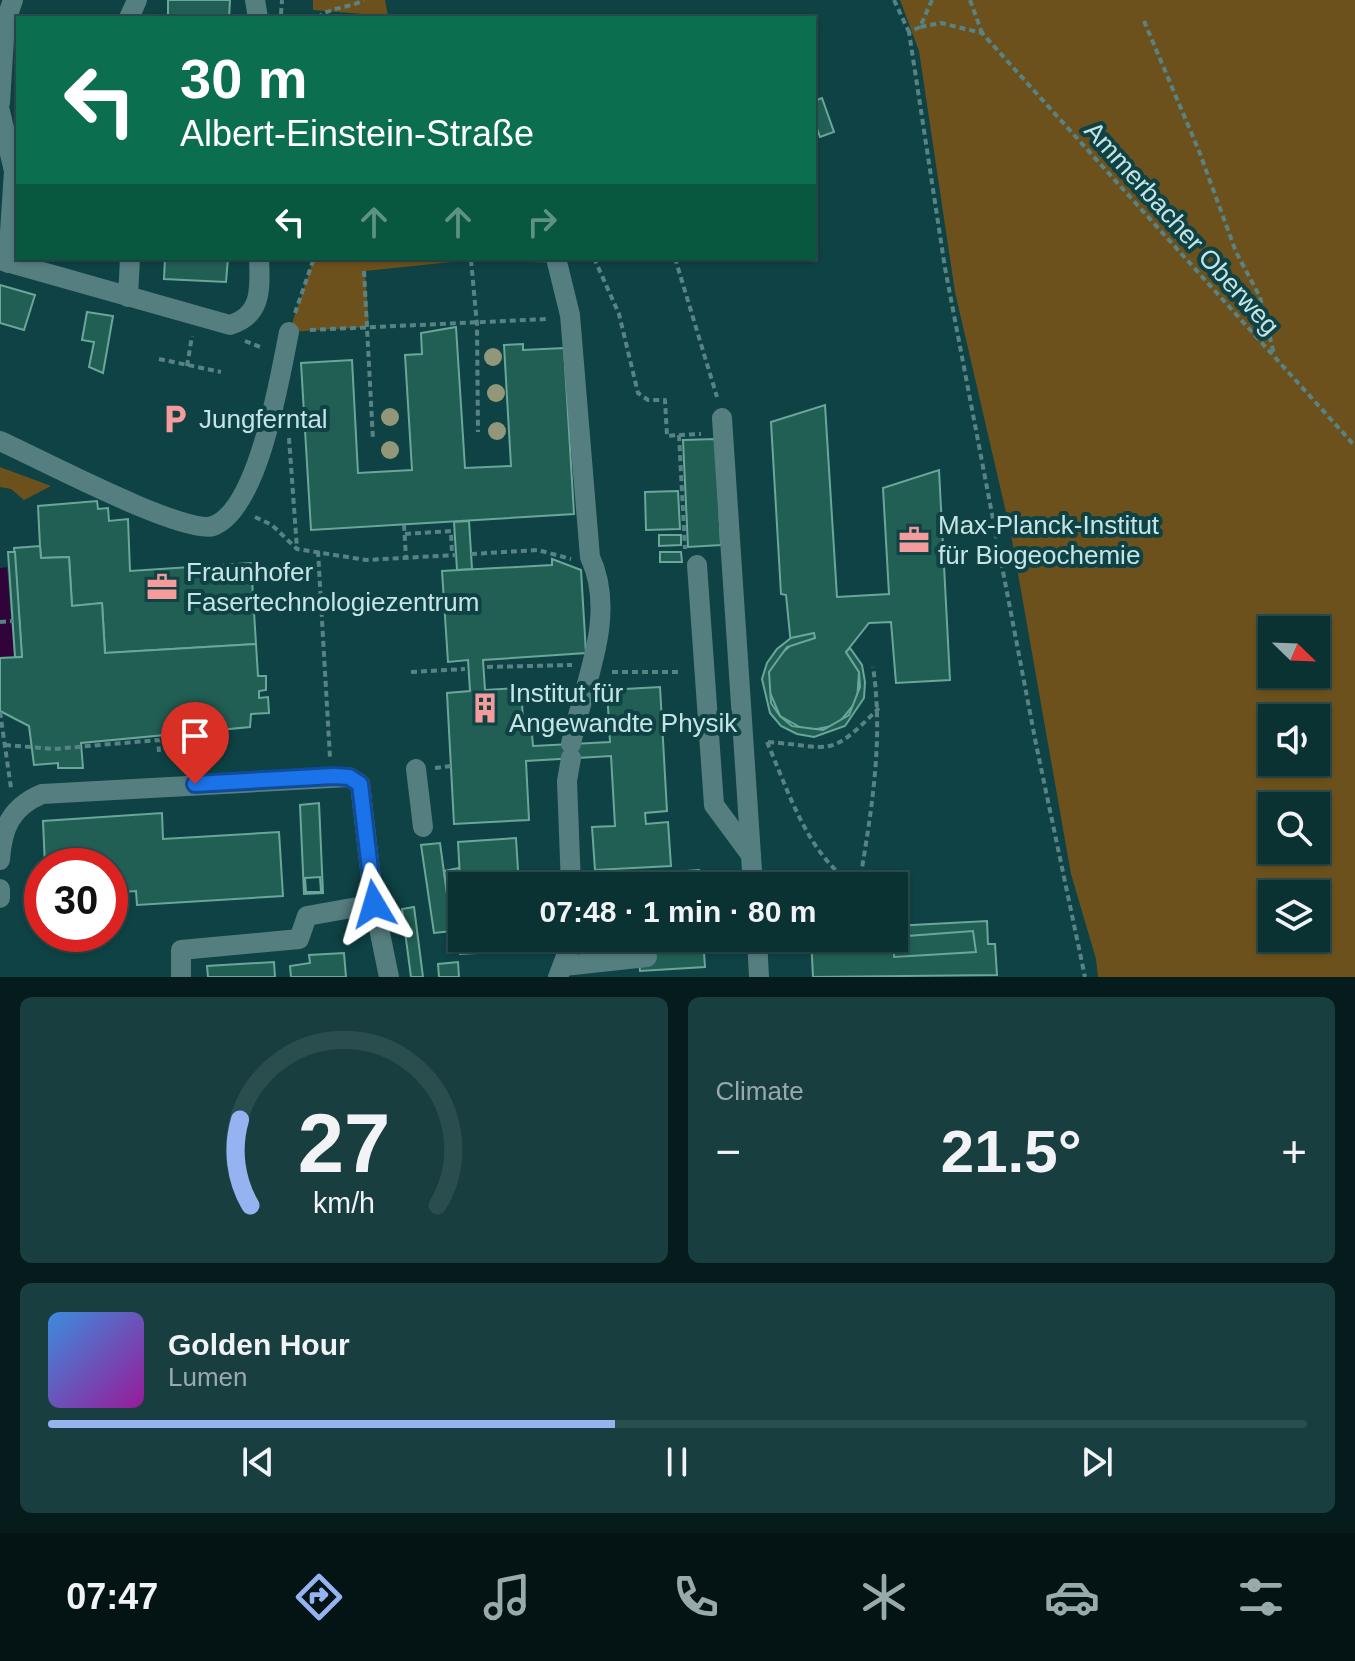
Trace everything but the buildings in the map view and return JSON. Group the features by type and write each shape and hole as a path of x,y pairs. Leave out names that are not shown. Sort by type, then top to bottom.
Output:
{"street":[{"path":"0,103 5,23 13,0"},
{"path":"0,111 14,171 4,262 230,325 248,316 259,298 259,260"},
{"path":"128,297 130,260"},
{"path":"556,260 570,315 590,557 597,572 600,639 571,751 567,781 570,872"},
{"path":"0,441 158,516 188,526 210,527 224,521 237,507 259,458 289,332"},
{"path":"722,418 752,872"},
{"path":"697,565 714,805 751,855"},
{"path":"416,769 423,827"},
{"path":"0,846 14,810 42,794 349,777 360,784 374,904 389,977"},
{"path":"0,889 0,898"},
{"path":"181,977 181,950 299,939 307,916 374,904"},
{"path":"568,952 561,972 647,957"},
{"path":"758,952 759,977"}],"path":[{"path":"319,16 329,8 351,7 364,0"},
{"path":"894,0 909,32 945,268 1036,744 1085,977"},
{"path":"920,27 932,0"},
{"name":"Ammerbacher Oberweg","path":"970,0 982,33 1355,446"},
{"path":"1144,21 1199,151 1236,252 1260,297 1275,356"},
{"path":"909,32 941,23 982,33"},
{"path":"313,260 289,332 535,321"},
{"path":"471,260 477,325 478,432"},
{"path":"595,260 619,314 638,393 648,400 665,400 667,436 690,435"},
{"path":"676,260 713,380"},
{"path":"364,271 373,440"},
{"path":"187,366 196,318"},
{"path":"235,338 284,355"},
{"path":"159,359 221,372"},
{"path":"289,430 297,549"},
{"path":"679,435 685,552 697,565"},
{"path":"260,520 272,525 297,549 366,560 454,555 451,531 405,534"},
{"path":"404,525 406,558"},
{"path":"318,550 334,776"},
{"path":"471,554 538,550 576,561"},
{"path":"3,622 13,621"},
{"path":"487,667 592,666"},
{"path":"861,872 870,819 879,708 873,667"},
{"path":"411,672 465,669"},
{"path":"620,675 705,671"},
{"path":"790,743 828,748 854,733 879,708"},
{"path":"0,712 10,782"},
{"path":"5,745 54,749 158,740 159,752"},
{"path":"767,742 800,819 829,861 842,872"}],"shaded area":[{"path":"313,0 385,0 388,16 313,10"},
{"path":"900,0 1355,0 1355,977 1098,977 1096,959 1071,874 1011,534 955,292 919,51"},
{"path":"313,260 471,260 365,271 369,327 289,332"},
{"path":"471,260 556,260 557,263"},
{"path":"0,467 51,486 24,500 11,489 0,487"},
{"path":"7,567 14,656 0,657 0,568"}],"place":[{"name":"Jungferntal","path":"175,419"},
{"name":"Max-Planck-Institut für Biogeochemie","path":"914,540"},
{"name":"Fraunhofer Fasertechnologiezentrum","path":"162,587"},
{"name":"Institut für Angewandte Physik","path":"485,708"}],"route":[{"path":"195,784 334,776 349,777 360,784 374,904"}]}
